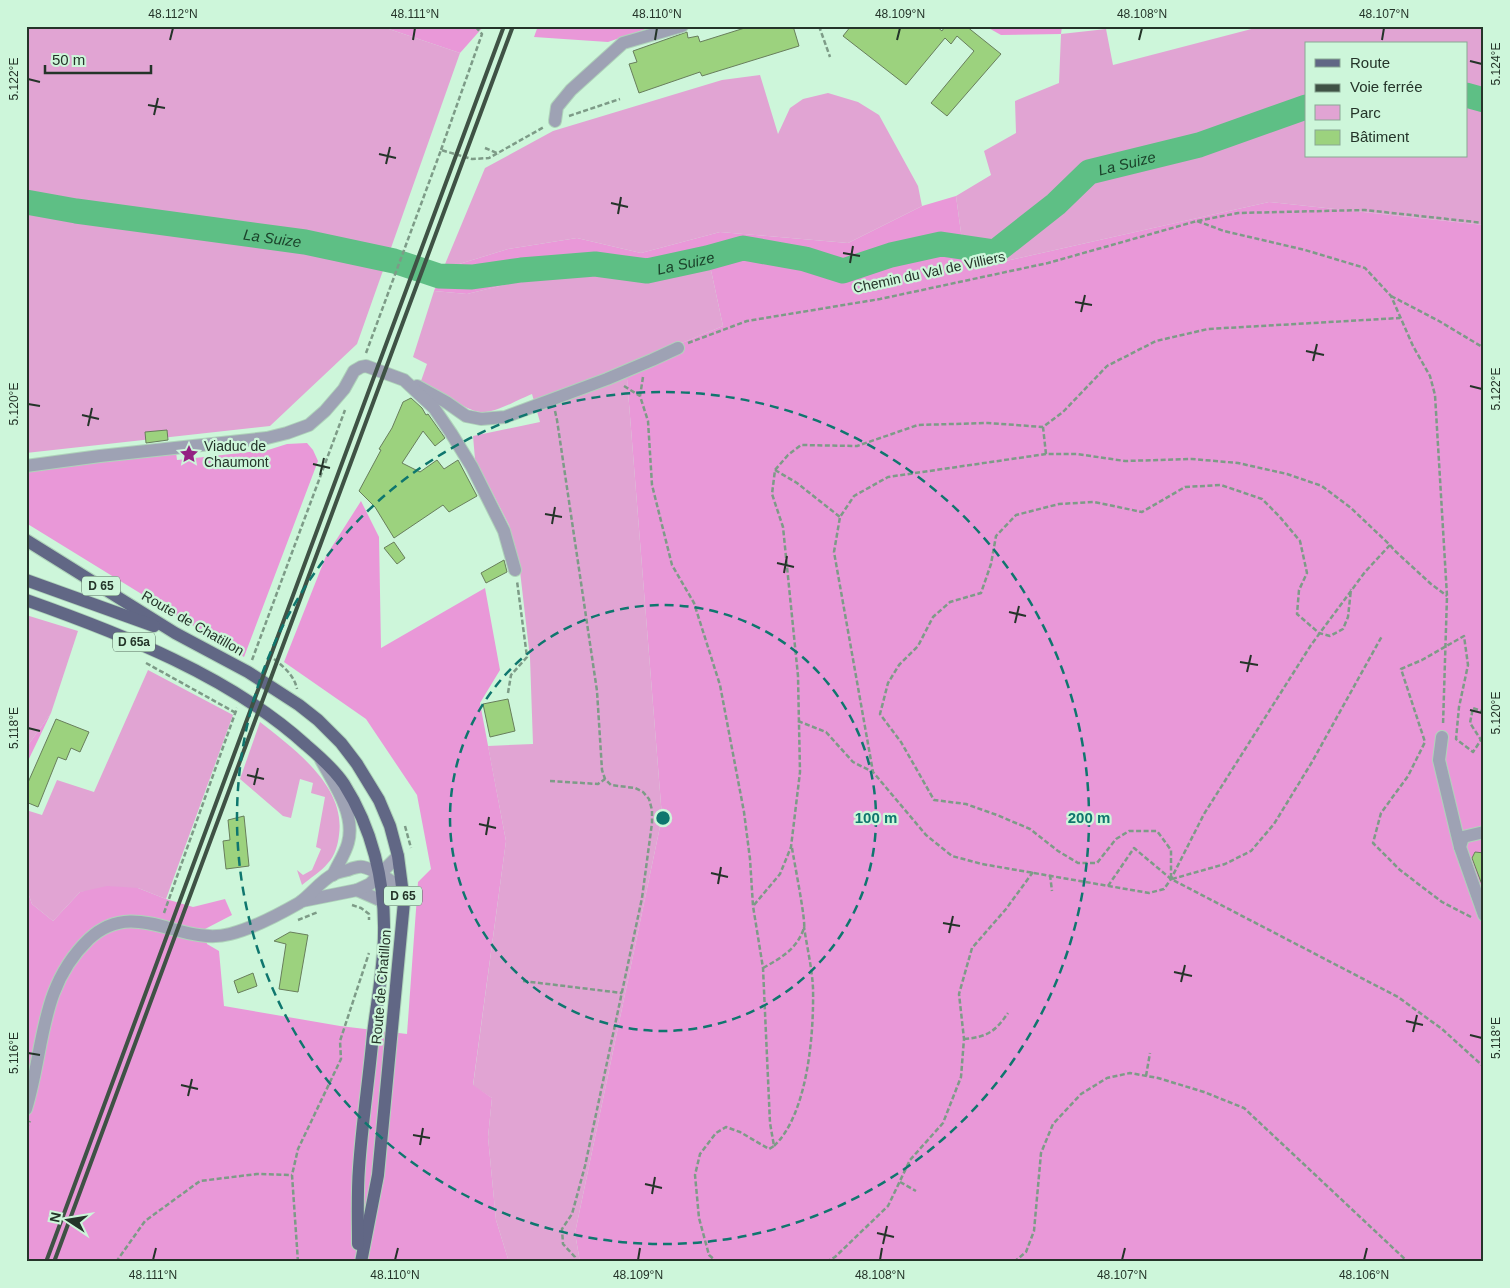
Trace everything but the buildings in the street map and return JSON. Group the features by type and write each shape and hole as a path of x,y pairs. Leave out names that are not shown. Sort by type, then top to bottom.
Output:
{"main road":[{"name":"Route de Chatillon","path":"26,540 175,633 248,672 299,705 318,720 341,743 357,764 379,800 390,826 398,856 404,902 378,1175 360,1262"},
{"name":"D 65a","path":"26,580 175,633"},
{"name":"Route de Chatillon","path":"26,600 89,623 152,650 213,681 268,714 320,758 343,784 357,810 370,837 380,874 384,933 359,1170 360,1262"}],"street":[{"path":"555,121 557,107 571,90 623,43 682,26"},
{"path":"26,466 267,438 287,433 309,425 325,411 344,390 354,371 362,366 404,380 446,402 466,416 481,419 505,417 552,400 678,348"},
{"path":"404,380 434,408 472,467 504,531 515,570"},
{"path":"1442,737 1439,760 1460,847 1484,915"},
{"path":"30,1111 52,994 63,970 74,954 91,937 108,925 125,921 142,921 208,936 229,935 252,926 300,902 333,874 348,844 350,827 344,805 320,758"},
{"path":"1460,847 1463,837 1484,832"},
{"path":"300,902 357,890 370,884 398,856"},
{"path":"333,874 362,866 380,874 403,889"},
{"path":"357,890 382,901"}],"path":[{"path":"362,366 482,34 475,26"},
{"path":"819,26 830,57"},
{"path":"441,150 472,159 489,158 555,121 620,99"},
{"path":"486,148 499,154"},
{"name":"Chemin du Val de Villiers","path":"678,348 747,321 880,298 1048,263 1197,221 1238,213 1365,210 1484,224"},
{"path":"1197,221 1224,231 1305,250 1365,268 1391,296 1484,348"},
{"path":"1391,296 1413,346 1430,376 1435,395 1448,596 1442,737"},
{"path":"753,906 780,874 791,847 800,772 798,676 784,528 772,494 775,470 788,455 801,445 857,446 918,425 988,423 1043,427 1062,412 1107,366 1156,341 1208,329 1400,318"},
{"path":"640,396 648,421 652,486 672,565 694,603 720,685 744,812 753,906 763,968 770,1123 774,1146"},
{"path":"552,400 557,420 596,682 602,770 605,779 611,785 635,788 643,792 649,799 652,810 642,898 586,1166 572,1214 562,1229 563,1244 575,1257 576,1262"},
{"path":"248,672 346,407"},
{"path":"1043,427 1046,454"},
{"path":"873,772 834,552 840,517 854,496 888,477 1046,454 1077,454 1125,461 1192,459 1238,463 1287,474 1322,486 1351,508 1431,584 1448,596"},
{"path":"775,470 797,484 840,517"},
{"path":"1171,879 1171,850 1157,831 1129,831 1116,839 1097,863 1078,863 1058,851 1030,829 966,804 934,800 901,742 880,714 888,682 899,665 918,646 933,617 950,602 981,593 992,564 996,536 1016,515 1059,504 1094,502 1142,512 1185,487 1221,485 1262,499 1300,541 1307,572 1299,590 1297,614 1319,633 1330,636 1343,629 1348,617 1352,589"},
{"path":"798,721 826,732 853,762 873,772 926,835 952,856 982,864 1149,893 1164,889 1204,814 1319,633 1352,589 1390,545"},
{"path":"508,693 511,674 527,657 515,570"},
{"path":"1171,879 1225,864 1251,851 1274,824 1312,762 1382,636"},
{"path":"274,659 286,668 296,682 298,692"},
{"path":"146,663 236,713"},
{"path":"166,908 236,713 240,697"},
{"path":"550,781 598,784 605,779"},
{"path":"717,1262 709,1255 699,1218 695,1175 700,1154 716,1134 726,1127 740,1132 769,1149 781,1140 792,1122 800,1096 812,1040 813,986 791,847"},
{"path":"1108,886 1134,848 1171,879 1398,997 1442,1029 1484,1067"},
{"path":"826,1262 835,1257 888,1206 910,1160 944,1123 960,1077 964,1039 959,994 972,948 1006,909 1033,872"},
{"path":"1050,875 1052,891"},
{"path":"345,905 352,904 361,908 369,914 370,923"},
{"path":"298,920 324,910"},
{"path":"763,968 786,956 797,942 804,927"},
{"path":"369,954 384,933"},
{"path":"298,1262 292,1175 298,1149 340,1059 340,1041 370,946"},
{"path":"523,981 622,993"},
{"path":"964,1039 978,1038 991,1032 1008,1013"},
{"path":"1146,1076 1150,1053"},
{"path":"1014,1262 1026,1252 1034,1231 1041,1153 1053,1124 1081,1094 1107,1078 1130,1073 1204,1092 1244,1108 1408,1262"},
{"path":"26,1129 30,1111"},
{"path":"116,1262 146,1221 200,1181 257,1174 292,1175"},
{"path":"900,1182 916,1191"}],"green space":[{"path":"26,26 380,26 460,53 357,344 270,426 26,453"},
{"path":"1263,26 1484,26 1484,225 1269,202 997,263 962,240 956,196 991,175 984,151 1016,133 1015,101 1059,83 1061,34 1106,29 1113,65"},
{"path":"760,75 778,134 790,108 803,99 828,93 858,102 879,115 918,186 922,206 848,243 720,232 641,253 577,238 508,249 443,269 485,168 553,131 722,80"},
{"path":"709,261 723,326 626,366 662,817 575,1233 580,1262 509,1262 496,1220 488,1137 492,1098 473,1086 506,841 488,746 533,744 530,658 520,571 509,525 475,459 473,436 540,422 532,394 492,411 474,411 421,381 427,364 413,357 434,291 467,294 537,277 596,269 647,275"},
{"path":"26,615 78,631 51,713 26,748"},
{"path":"148,670 233,715 166,899 138,888 80,892 53,921 32,904 26,887 26,810 42,815 57,780 94,792"},
{"path":"260,722 288,744 315,770 334,800 339,817 339,839 333,857 322,869 302,885 297,870 303,875 312,870 321,849 316,847 325,797 311,793 313,783 300,779 291,818 283,816 240,779"}],"shaded area":[{"path":"380,26 484,26 460,53"},
{"path":"538,26 655,26 608,42 534,37"},
{"path":"985,26 1062,26 1061,34 1001,35"},
{"path":"956,196 962,240 997,263 1269,202 1484,225 1484,1262 580,1262 575,1233 662,817 626,366 723,326 709,261 647,275 596,269 537,277 467,294 434,291 443,269 508,249 577,238 641,253 720,232 848,243 922,206"},
{"path":"307,443 318,461 244,657 26,523 26,472 176,452 177,460 268,450 287,444"},
{"path":"361,501 379,537 381,648 485,588 500,670 480,703 506,841 473,1085 492,1098 488,1137 496,1220 509,1262 26,1262 26,887 32,904 53,921 80,892 107,886 138,888 193,907 225,899 232,915 205,929 207,944 219,951 224,1006 340,1026 407,1034 418,882 431,869 417,795 366,719 284,662 326,556"},
{"path":"51,713 26,765 26,748"}],"waterway":[{"name":"La Suize","path":"1468,96 1484,100"},
{"name":"La Suize","path":"26,202 76,211 305,242 394,261 439,276 472,277 521,270 595,264 647,271 743,248 805,259 843,271 891,255 941,244 995,252 1056,204 1089,172 1199,145 1305,107"}],"railway":[{"path":"46,1262 504,26"},
{"path":"54,1262 513,26"}],"place":[{"name":"Viaduc de Chaumont","path":"189,454"}]}
